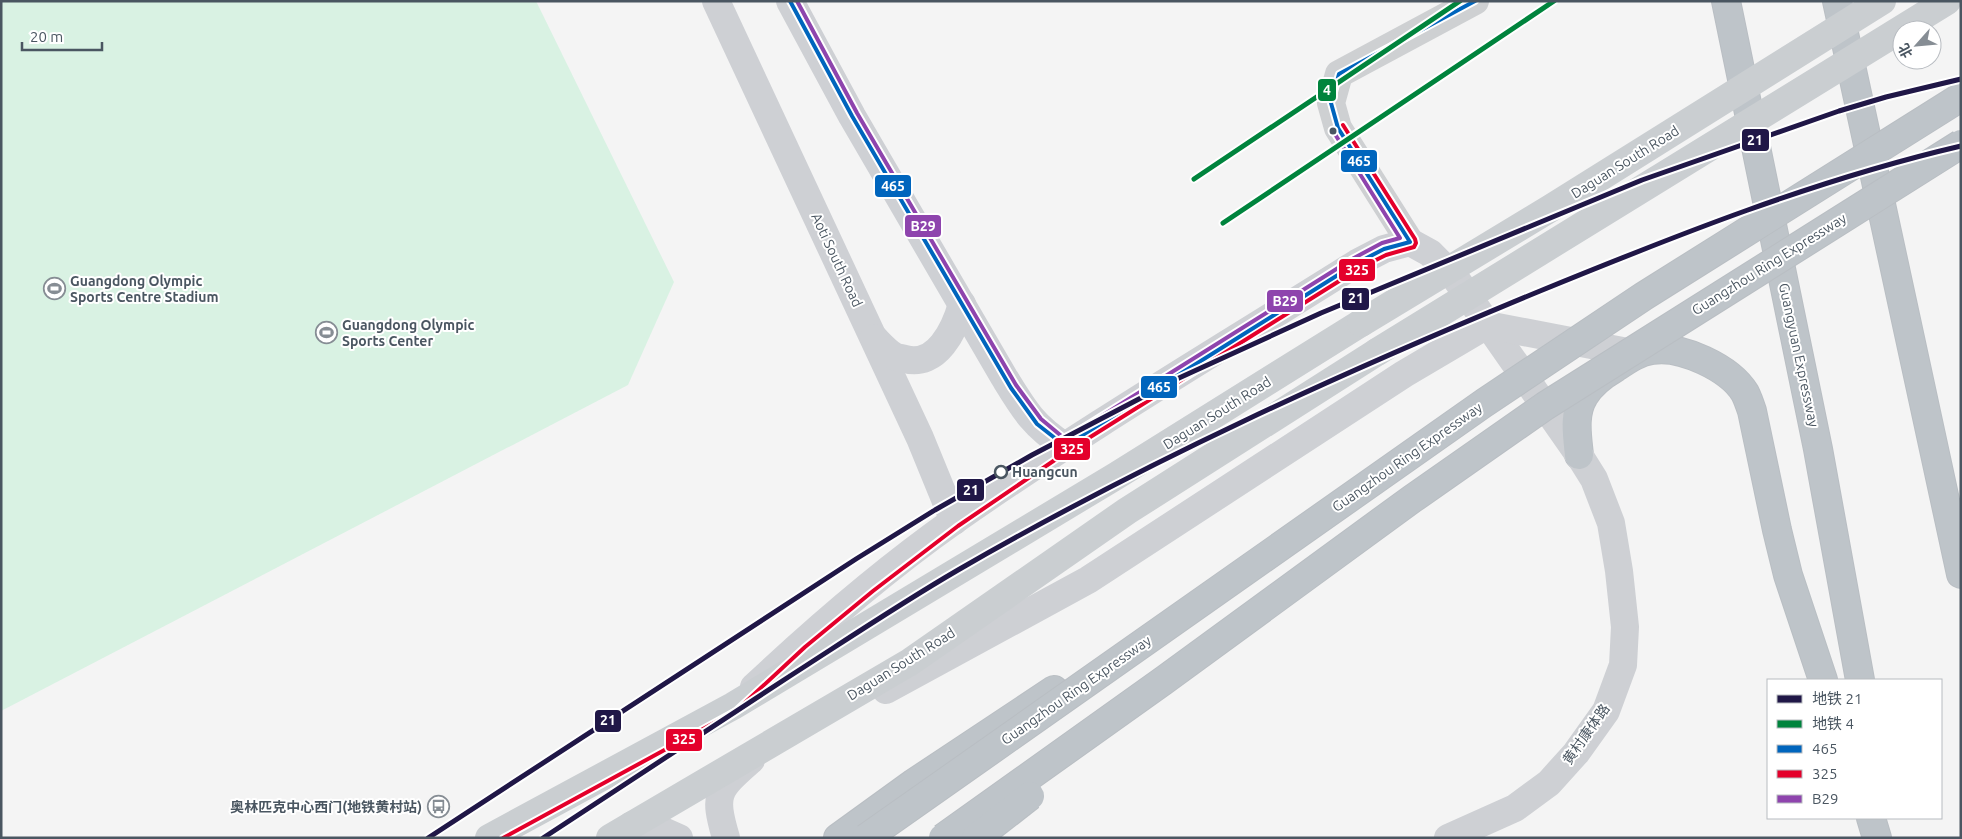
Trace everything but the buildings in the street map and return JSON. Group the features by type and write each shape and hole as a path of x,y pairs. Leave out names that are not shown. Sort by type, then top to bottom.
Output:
{"highway":[{"name":"Guangyuan Expressway","path":"1726,1 1818,448 1860,679"},
{"path":"1837,1 1961,574"},
{"name":"Guangzhou Ring Expressway","path":"866,838 1403,459 1644,296 1961,97"},
{"name":"Guangzhou Ring Expressway","path":"942,838 1163,681 1483,448 1611,363 1961,144"},
{"path":"1579,455 1576,432 1583,396 1604,374 1638,354 1653,349 1674,350 1701,359 1731,377 1745,393 1752,411 1759,437 1776,530 1788,575 1823,679"},
{"path":"976,838 1457,471 1544,407 1611,363"},
{"path":"838,838 914,783 1403,459"},
{"path":"1871,819 1878,838"},
{"path":"1884,819 1888,838"}],"main road":[{"name":"Daguan South Road","path":"489,838 733,706 1099,486 1361,323 1551,208 1882,1"},
{"name":"Daguan South Road","path":"621,832 910,662 1127,511 1378,352 1947,1"}],"street":[{"name":"Aoti South Road","path":"716,1 920,438 954,521"},
{"path":"790,1 852,116 1030,418 1050,437 1065,446"},
{"path":"733,706 802,642 869,586 954,521 1065,446 1357,263 1384,249 1410,242 1338,128 1331,104 1339,74 1475,1"},
{"name":"黄村康体路","path":"1410,242 1430,253 1456,279 1487,326 1579,455 1594,480 1611,523 1626,626 1623,665 1606,711 1576,753 1549,783 1515,808 1448,838"},
{"path":"873,337 895,356 915,362 930,357 945,342 957,320 962,304"},
{"path":"726,838 719,812 720,795 727,781 770,744 888,690 1088,580 1404,374 1487,326 1638,354"},
{"path":"621,832 661,830 679,838"}],"green space":[{"name":"Guangdong Olympic Sports Center","path":"1,1 536,1 674,282 628,385 1,711"}],"metro line":[{"name":"4","path":"1194,179 1460,1"},
{"name":"4","path":"1223,223 1554,1"},
{"name":"21","path":"428,838 856,559 935,510 1032,455 1179,378 1321,313 1642,180 1839,111 1886,97 1961,79"},
{"name":"21","path":"543,838 790,676 958,570 1100,492 1172,456 1391,354 1540,291 1695,229 1853,175 1961,146"}],"transit line":[{"name":"465","path":"790,1 852,116 1011,388 1037,424 1065,446 1357,263 1384,249 1410,242 1338,128 1331,103 1339,74 1475,1"},
{"name":"B29","path":"797,1 857,113 1016,385 1041,419 1065,439 1354,258 1382,243 1400,238 1333,131"},
{"name":"325","path":"503,838 736,711 805,647 873,591 958,526 1068,451 1360,268 1386,255 1414,247 1415,239 1343,125"}],"place":[{"name":"Guangdong Olympic Sports Centre Stadium","path":"54,289"},
{"name":"Guangdong Olympic Sports Center","path":"326,333"},
{"name":"Huangcun","path":"1001,472"},
{"name":"奥林匹克中心西门(地铁黄村站)","path":"438,807"}]}
